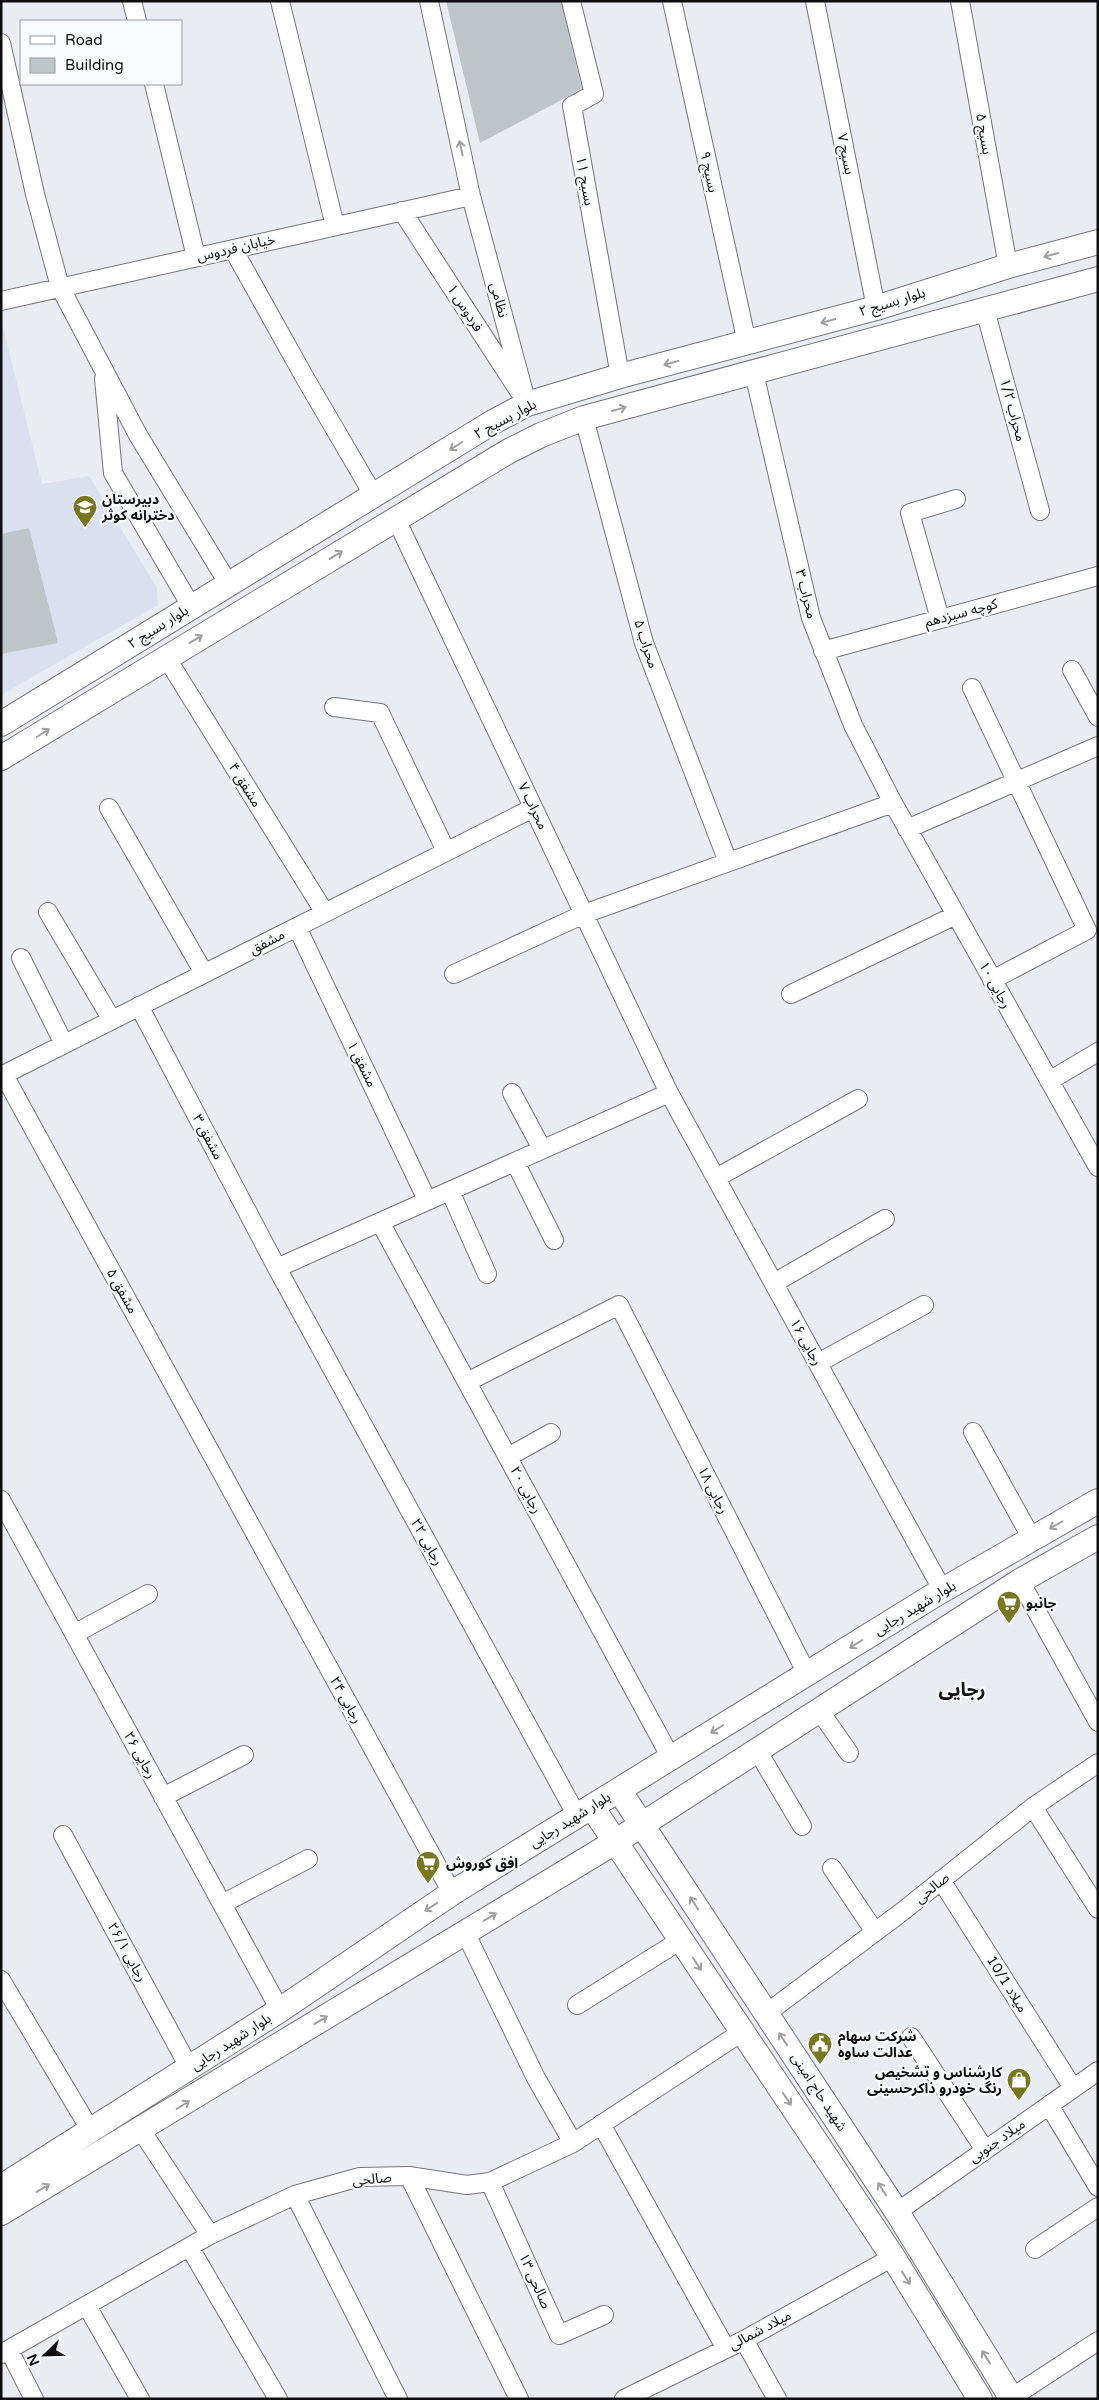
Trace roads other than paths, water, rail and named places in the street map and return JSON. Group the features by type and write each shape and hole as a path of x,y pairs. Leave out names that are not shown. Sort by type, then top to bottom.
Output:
{"main road":[{"name":"بلوار بسیج ۲","path":"1,724 228,583 493,422 527,404 620,376 876,308 1008,266 1098,242"},
{"path":"1,758 509,451 541,435 584,418 1098,279"},
{"path":"527,404 541,435"},
{"name":"بلوار شهید رجایی","path":"1,2187 190,2069 452,1893 943,1591 1098,1501"},
{"name":"بلوار شهید رجایی","path":"1,2213 615,1842 1020,1581 1098,1537"},
{"name":"شهید حاج امینی","path":"619,1790 897,2212 1012,2398"},
{"path":"585,1811 615,1842 646,1886 893,2257 980,2399"},
{"path":"646,1886 647,1877 653,1870 662,1867 672,1870"}],"street":[{"path":"132,1 137,20"},
{"path":"280,1 335,226"},
{"name":"نظامی","path":"429,1 471,196 527,404"},
{"name":"۱۱ بسیج","path":"571,1 594,94 572,106 620,376"},
{"name":"۹ بسیج","path":"672,1 747,343"},
{"name":"۷ بسیج","path":"815,1 876,308"},
{"name":"۵ بسیج","path":"960,1 1008,266"},
{"path":"1,44 35,194 60,287 138,435 228,583"},
{"path":"154,85 196,257"},
{"name":"خیابان فردوس","path":"1,300 471,196"},
{"name":"فردوس ۱","path":"402,211 527,404"},
{"path":"233,249 374,496"},
{"name":"محراب ۱/۲","path":"985,310 1040,511"},
{"path":"103,369 113,473 191,606"},
{"name":"محراب ۳","path":"754,373 812,618 853,725 893,803"},
{"name":"محراب ۵","path":"584,418 644,644 728,862"},
{"path":"940,619 910,513 956,499"},
{"name":"محراب ۷","path":"396,519 669,1093"},
{"name":"کوچه سیزدهم","path":"824,651 1098,576"},
{"name":"مشفق ۴","path":"166,657 325,913"},
{"path":"1072,670 1098,717"},
{"path":"972,688 1087,930 992,980"},
{"path":"334,707 380,713 446,851"},
{"path":"907,829 1098,746"},
{"path":"454,974 584,914 893,803"},
{"name":"رجایی ۱۰","path":"893,803 1098,1167"},
{"path":"109,808 204,973"},
{"name":"مشفق","path":"3,1075 533,808"},
{"path":"48,912 112,1020"},
{"path":"791,994 956,915"},
{"name":"مشفق ۱","path":"296,927 427,1200"},
{"path":"21,958 64,1044"},
{"name":"مشفق ۳","path":"139,1006 277,1268"},
{"path":"1049,1081 1098,1052"},
{"name":"مشفق ۵","path":"3,1075 241,1507"},
{"path":"512,1093 542,1149"},
{"path":"277,1268 669,1093"},
{"name":"رجایی ۱۶","path":"669,1093 943,1591"},
{"path":"716,1178 858,1099"},
{"path":"515,1162 554,1240"},
{"path":"450,1191 487,1274"},
{"path":"774,1283 885,1219"},
{"name":"رجایی ۲۰","path":"380,1222 671,1758"},
{"name":"رجایی ۲۲","path":"277,1268 585,1811"},
{"name":"رجایی ۱۸","path":"467,1382 619,1305 807,1674"},
{"path":"818,1363 924,1305"},
{"path":"973,1432 1032,1539"},
{"path":"508,1457 552,1433"},
{"name":"رجایی ۲۶","path":"1,1500 280,2010"},
{"name":"رجایی ۲۴","path":"241,1507 452,1893"},
{"path":"1020,1581 1098,1722"},
{"path":"74,1634 148,1594"},
{"path":"820,1710 849,1754"},
{"path":"757,1750 802,1826"},
{"path":"163,1797 244,1755"},
{"name":"صالحی","path":"767,2013 875,1932 1033,1807 1098,1763"},
{"path":"1033,1807 1096,1907"},
{"name":"رجایی ۲۶/۱","path":"63,1835 190,2069"},
{"path":"222,1904 308,1859"},
{"path":"832,1868 875,1932"},
{"name":"میلاد 10/1","path":"941,1880 1074,2088"},
{"path":"466,1932 536,2078 573,2143"},
{"path":"577,2005 681,1940"},
{"path":"1,1980 91,2131"},
{"name":"صالحی","path":"5,2352 210,2235 295,2195 360,2177 410,2176 467,2185 490,2182 573,2143 742,2032"},
{"path":"911,2037 985,2150"},
{"name":"میلاد جنوبی","path":"897,2212 1098,2071"},
{"path":"1049,2105 1098,2187"},
{"path":"601,2124 726,2349"},
{"path":"141,2130 210,2235"},
{"path":"410,2176 519,2399"},
{"name":"صالحی ۱۳","path":"490,2182 559,2335 604,2315"},
{"path":"295,2195 398,2399"},
{"path":"1035,2249 1098,2207"},
{"path":"190,2248 276,2395"},
{"name":"میلاد شمالی","path":"624,2399 744,2340 893,2257"},
{"path":"88,2306 140,2399"},
{"path":"744,2340 777,2399"},
{"path":"1012,2398 1098,2341"},
{"path":"5,2352 34,2399"}],"place":[{"name":"دبیرستان دخترانه کوثر","path":"85,528"},
{"name":"جانبو","path":"1009,1624"},
{"name":"افق کوروش","path":"428,1884"},
{"name":"شرکت سهام عدالت ساوه","path":"820,2065"},
{"name":"کارشناس و تشخیص رنگ خودرو ذاکرحسینی","path":"1019,2101"}],"district":[{"name":"رجایی","path":"962,1690"}]}
